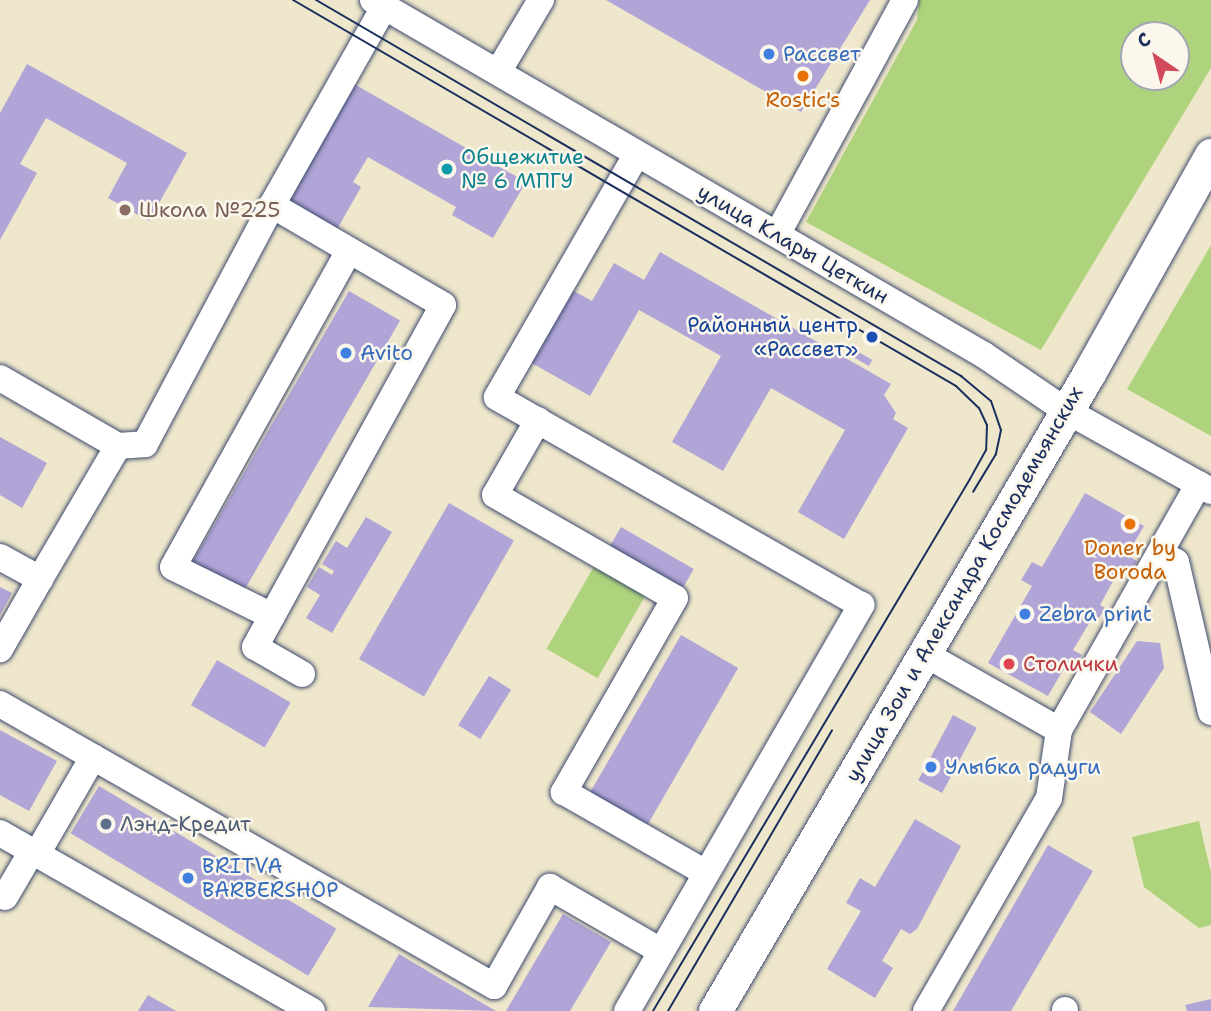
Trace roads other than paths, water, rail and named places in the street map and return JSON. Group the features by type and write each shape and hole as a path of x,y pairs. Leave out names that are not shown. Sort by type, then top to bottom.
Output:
{"main road":[{"name":"улица Зои и Александра Космодемьянских","path":"715,1011 1211,155"}],"street":[{"path":"498,72 541,0"},
{"path":"778,233 905,0"},
{"path":"0,378 118,446 145,444 379,3"},
{"name":"улица Клары Цеткин","path":"379,3 778,233 984,355 1065,410 1205,488"},
{"path":"627,1011 861,605 497,397 637,153"},
{"path":"272,205 443,305 255,647 302,674"},
{"path":"272,616 173,566 349,251"},
{"path":"538,420 495,495 675,598 564,792 706,873"},
{"path":"0,649 118,446"},
{"path":"926,1011 1049,798 1059,730 1160,553 1205,488"},
{"path":"1160,553 1176,562 1211,712"},
{"path":"0,557 40,579"},
{"path":"923,653 1059,730"},
{"path":"0,704 494,986 550,887 662,951"},
{"path":"2,899 35,852 93,757"},
{"path":"0,833 312,1011"}],"tram line":[{"path":"293,0 956,386 979,408 987,425 986,450 970,479 653,1011"},
{"path":"316,0 961,376 991,401 1001,430 996,454 973,492"},
{"path":"668,1011 832,730"}],"place":[{"name":"Рассвет","path":"769,54"},
{"name":"Rostic's","path":"803,76"},
{"name":"Общежитие № 6 МПГУ","path":"447,169"},
{"name":"Школа №225","path":"125,210"},
{"name":"Районный центр «Рассвет»","path":"872,337"},
{"name":"Avito","path":"346,353"},
{"name":"Doner by Boroda","path":"1130,524"},
{"name":"Zebra print","path":"1025,614"},
{"name":"Столички","path":"1009,664"},
{"name":"Улыбка радуги","path":"931,767"},
{"name":"Лэнд-Кредит","path":"106,824"},
{"name":"BRITVA BARBERSHOP","path":"188,878"}]}
